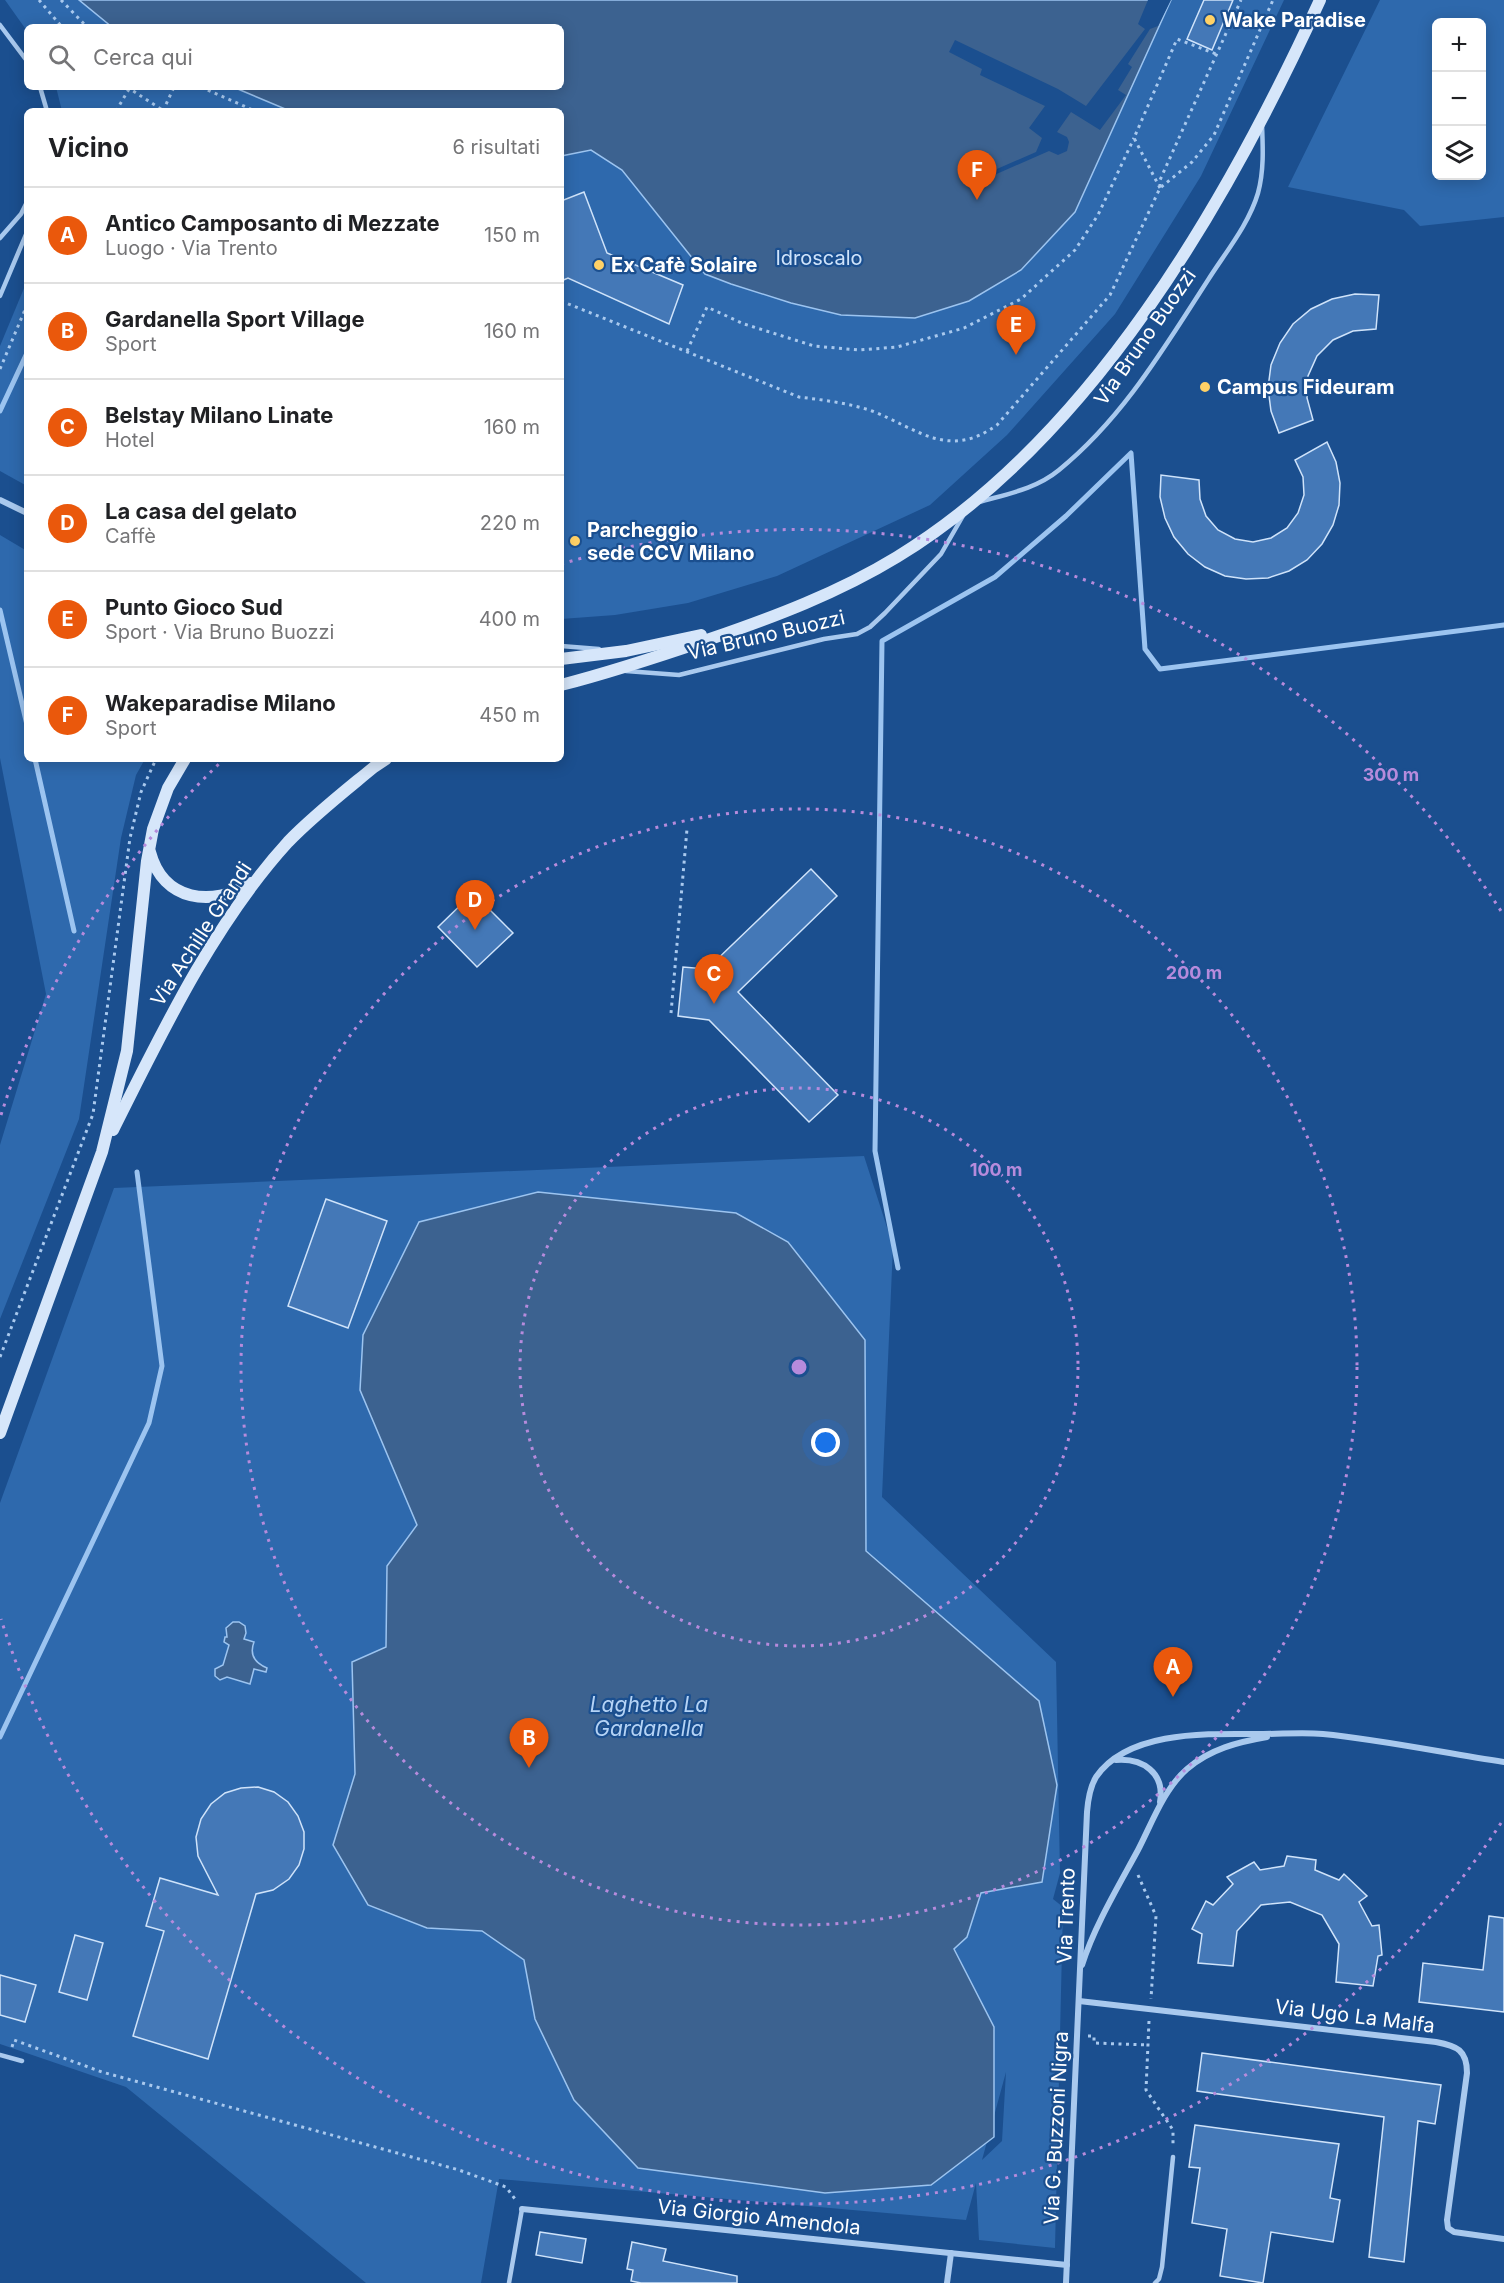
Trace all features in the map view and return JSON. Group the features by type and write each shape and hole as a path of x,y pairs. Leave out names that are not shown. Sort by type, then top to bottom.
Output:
{"main road":[{"name":"Via Bruno Buozzi","path":"564,685 620,670 806,604 896,558 1005,476 1065,415 1126,339 1216,203 1262,119 1320,0"},
{"name":"Via Bruno Buozzi","path":"564,659 626,651 752,625"},
{"name":"Via Achille Grandi","path":"0,1433 102,1152 128,1051 149,848 159,808 183,762"},
{"name":"Via Achille Grandi","path":"102,1152 165,1026 228,920 289,842 377,763"},
{"path":"149,848 153,861 166,881 178,891 191,896 204,898 233,893 257,880"}],"street":[{"path":"0,500 24,512"},
{"name":"Via Trento","path":"1080,1974 1095,1931 1175,1781 1197,1761 1226,1746 1281,1734"},
{"name":"Via Trento","path":"1080,1974 1089,1797 1098,1775 1114,1760 1151,1742 1187,1735 1327,1734 1504,1762"},
{"path":"1114,1760 1134,1760 1143,1763 1154,1773 1160,1788 1159,1809"},
{"name":"Via G. Buzzoni Nigra","path":"1066,2283 1080,1974"},
{"name":"Via Ugo La Malfa","path":"1078,2001 1436,2042 1456,2047 1467,2061 1467,2073 1447,2220 1448,2228 1454,2232 1504,2239"},
{"name":"Via Giorgio Amendola","path":"522,2209 1067,2265"},
{"path":"946,2283 951,2253"}],"lane":[{"path":"0,26 24,57"},
{"path":"41,90 46,108"},
{"name":"Via Bruno Buozzi","path":"620,670 679,675 824,639 857,634 870,627 885,613 941,554 969,505 1035,486 1058,471 1110,422 1142,382 1251,211 1258,194 1263,164 1262,119"},
{"path":"0,238 24,208"},
{"path":"0,296 24,239"},
{"path":"564,646 626,651"},
{"path":"0,2055 22,2061"},
{"path":"1155,2283 1159,2279 1162,2267 1173,2157"},
{"path":"509,2283 522,2209"}],"path":[{"path":"39,0 59,24"},
{"path":"61,0 84,24"},
{"path":"564,302 799,397 871,411 936,441 959,442 986,433 997,425 1110,295 1160,188 1160,180 1240,0"},
{"path":"1160,188 1192,162 1214,135 1273,0"},
{"path":"687,352 707,307 744,324 814,346 859,350 897,347 964,328 1021,299 1075,250 1098,215 1177,39 1216,54"},
{"path":"118,108 127,90"},
{"path":"131,90 158,108"},
{"path":"164,108 173,90"},
{"path":"208,90 248,108"},
{"path":"1134,138 1160,188"},
{"path":"0,369 24,312"},
{"path":"0,1357 91,1120 105,1038 130,838 141,792 155,762"},
{"path":"671,1013 687,829"},
{"path":"1077,2035 1094,2036 1094,2043 1148,2045"},
{"path":"9,2058 14,2040 113,2075 459,2170 506,2187 522,2209"}],"green space":[{"name":"Idroscalo","path":"5,0 1284,0 1201,176 1115,314 1007,435 930,505 777,576 688,603 615,615 564,619 564,108 61,108 57,90 564,90 564,24 24,24 24,27"},
{"path":"1380,0 1504,0 1504,217 1420,226 1404,210 1288,187"},
{"path":"24,288 24,484 0,471 0,346"},
{"path":"0,535 24,549 24,762 143,762 136,775 121,838 79,1119 0,1319 0,1145 46,994 0,758"},
{"path":"864,1156 893,1246 882,1497 1056,1662 1060,1873 1053,1899 1063,1907 1055,2248 979,2240 976,2183 966,2220 499,2179 481,2283 366,2283 126,2087 0,2044 0,1503 114,1188","holes":["1006,2072 1002,2141 982,2160"]}],"water":[{"name":"Idroscalo","path":"79,0 1171,0 1075,212 1021,270 969,301 915,318 841,315 791,303 705,274 622,170 591,150 564,155 564,108 283,108 240,90 564,90 564,24 108,24"},
{"name":"Laghetto La Gardanella","path":"538,1192 736,1213 788,1242 865,1340 866,1551 1039,1701 1057,1785 1042,1882 981,1893 967,1937 954,1949 994,2027 994,2137 931,2185 825,2193 638,2168 574,2100 535,2019 524,1960 482,1931 427,1928 368,1905 333,1845 355,1774 352,1662 386,1647 387,1566 417,1525 360,1390 363,1335 419,1222"},
{"path":"233,1622 239,1622 245,1626 244,1639 254,1642 252,1651 254,1658 267,1668 266,1672 254,1669 250,1684 227,1677 220,1680 215,1676 215,1669 223,1665 229,1645 224,1642 227,1637 226,1628"}],"pier":[{"path":"1148,0 1171,0 1158,26 1150,29 1128,64 1132,67 1118,90 1126,95 1100,130 1071,112 1057,132 1067,137 1069,142 1067,151 1058,155 1049,151 992,176 990,172 1036,152 1042,138 1029,128 1045,106 980,75 982,69 949,52 955,40 1058,89 1086,106 1145,29 1138,24"}],"building":[{"name":"Wake Paradise","path":"1204,0 1233,0 1212,50 1187,39"},
{"name":"Ex Cafè Solaire","path":"584,192 607,253 683,285 669,324 568,278 564,280 564,200"},
{"path":"1355,294 1379,295 1376,329 1353,331 1333,340 1317,356 1308,376 1307,398 1313,420 1279,433 1271,411 1268,388 1271,365 1280,343 1293,324 1311,309 1332,299"},
{"path":"1327,442 1336,462 1340,483 1339,505 1333,525 1322,544 1307,560 1289,571 1268,578 1246,579 1225,576 1205,567 1188,554 1174,537 1165,518 1160,497 1161,475 1199,480 1200,499 1206,516 1218,530 1235,539 1253,542 1271,538 1287,528 1298,513 1304,495 1303,477 1295,460"},
{"path":"811,869 837,896 738,992 838,1095 809,1122 709,1020 678,1016 683,967 707,969"},
{"path":"473,893 513,933 477,967 438,927"},
{"path":"326,1199 387,1221 348,1328 288,1306"},
{"path":"258,1787 274,1792 288,1802 298,1816 304,1832 304,1849 299,1865 289,1879 273,1890 256,1894 208,2059 133,2036 164,1931 146,1926 160,1878 218,1895 198,1856 196,1837 201,1819 211,1804 225,1793 241,1788"},
{"path":"1287,1856 1316,1860 1315,1870 1339,1880 1344,1874 1367,1896 1359,1902 1372,1926 1379,1925 1382,1955 1378,1956 1373,1986 1336,1982 1339,1944 1322,1915 1290,1902 1261,1905 1237,1931 1233,1966 1198,1963 1202,1934 1192,1929 1206,1901 1213,1905 1233,1884 1227,1877 1254,1862 1260,1870 1284,1866"},
{"path":"1489,1916 1504,1918 1504,2012 1419,2002 1423,1963 1483,1970"},
{"path":"75,1935 103,1943 87,2000 59,1992"},
{"path":"0,1975 36,1985 25,2022 0,2015"},
{"path":"1202,2053 1441,2085 1435,2124 1418,2121 1404,2262 1369,2257 1384,2117 1197,2091"},
{"path":"1195,2125 1339,2144 1330,2198 1340,2200 1333,2242 1271,2232 1263,2283 1220,2276 1227,2229 1192,2223 1200,2168 1189,2167"},
{"path":"540,2232 586,2239 582,2263 536,2255"},
{"path":"632,2242 666,2249 663,2261 737,2276 737,2283 641,2283 631,2281 633,2270 627,2269"}],"waterway":[{"path":"0,411 24,359"},
{"path":"898,1268 875,1151 882,641 995,577 1066,516 1131,453 1145,649 1160,669 1504,625"},
{"path":"0,610 24,712"},
{"path":"36,762 74,931"},
{"path":"0,1737 149,1423 162,1366 137,1172"}],"place":[{"name":"Wake Paradise","path":"1210,20"},
{"name":"Wakeparadise Milano","path":"977,200"},
{"name":"Ex Cafè Solaire","path":"599,265"},
{"name":"Punto Gioco Sud","path":"1016,355"},
{"name":"Campus Fideuram","path":"1205,387"},
{"name":"Parcheggio sede CCV Milano","path":"575,541"},
{"name":"La casa del gelato","path":"475,930"},
{"name":"Belstay Milano Linate","path":"714,1004"},
{"name":"Antico Camposanto di Mezzate","path":"1173,1697"},
{"name":"Gardanella Sport Village","path":"529,1768"}]}
